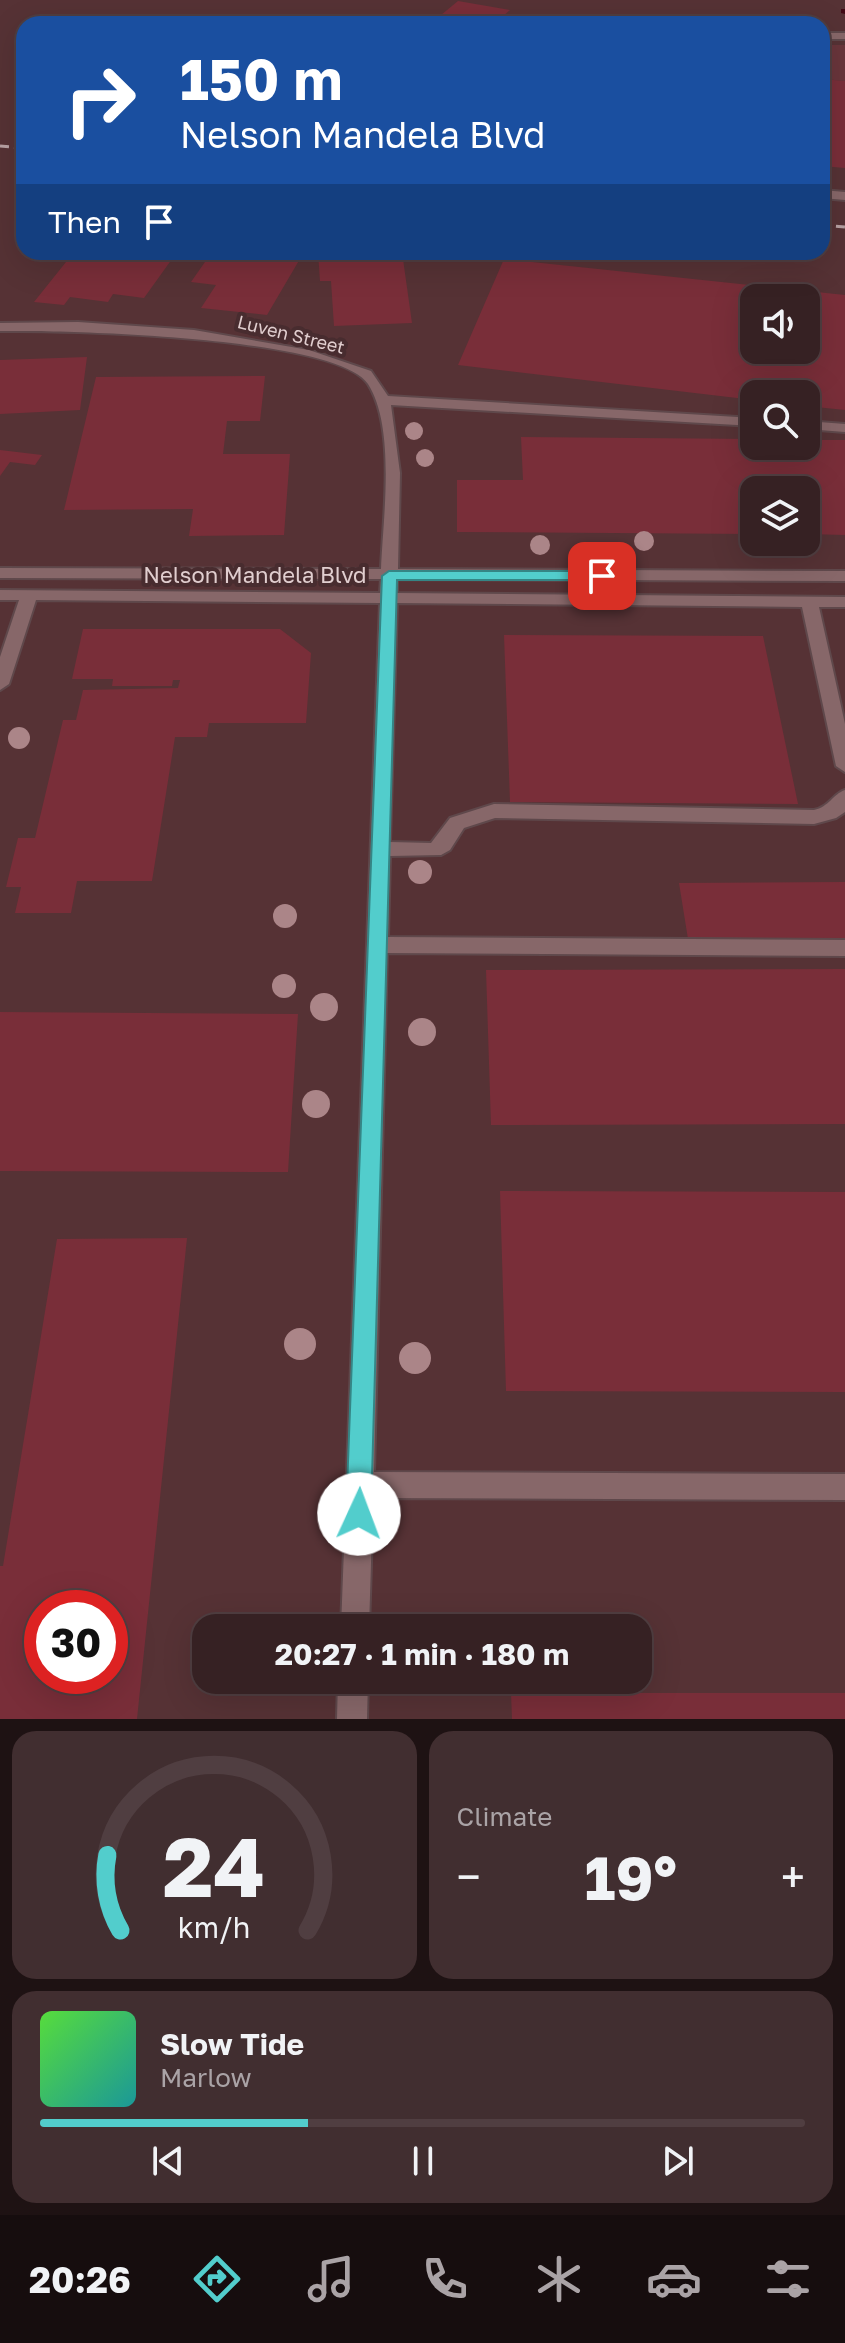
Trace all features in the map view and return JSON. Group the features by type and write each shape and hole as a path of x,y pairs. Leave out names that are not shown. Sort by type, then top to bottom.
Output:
{"street":[{"name":"Luven Street","path":"0,327 83,327 190,333 253,341 336,361 371,378 386,410 392,461 389,587 355,1614"},
{"path":"381,400 740,421"},
{"path":"820,426 845,428"},
{"name":"Nelson Mandela Blvd","path":"0,573 845,602"},
{"name":"Nelson Mandela Blvd","path":"0,595 845,576"},
{"path":"0,684 29,595"},
{"path":"809,602 845,766"},
{"path":"380,849 434,850 443,845 457,823 494,811 814,817 830,814 839,808 845,797"},
{"path":"377,945 845,948"},
{"path":"359,1485 845,1487"},
{"path":"352,1719 353,1694"}],"shaded area":[{"path":"0,0 845,0 845,1719 0,1719"},
{"path":"830,45 845,45 845,81 830,80"}],"building":[{"path":"458,1 510,10 503,16 440,16"},
{"path":"830,80 845,81 845,168 830,167"},
{"path":"68,260 171,260 144,298 113,294 108,302 70,297 64,305 34,302"},
{"path":"206,260 299,260 267,315 201,308 216,285 191,282"},
{"path":"319,260 403,260 412,323 334,326 331,281 320,281"},
{"path":"504,260 741,284 740,364 820,364 820,292 845,295 845,410 820,407 820,380 740,380 740,398 458,365"},
{"path":"87,357 80,410 0,414 0,360"},
{"path":"265,376 260,421 227,421 223,454 290,454 284,535 189,536 193,509 64,510 96,377"},
{"path":"521,437 740,439 740,460 820,460 820,440 845,440 845,535 820,534 820,476 740,476 740,534 457,532 457,480 523,480"},
{"path":"0,450 42,455 35,465 10,462 0,476"},
{"path":"83,629 280,629 311,653 306,723 209,723 207,737 175,737 152,881 77,881 71,913 15,913 21,887 6,887 18,838 35,838 63,720 76,720 83,690 178,688 180,680 173,680 172,686 112,686 113,679 72,679"},
{"path":"504,635 763,636 798,804 510,802"},
{"path":"845,882 845,938 688,939 679,883"},
{"path":"845,969 845,1124 491,1125 486,970"},
{"path":"0,1012 298,1014 288,1172 0,1171"},
{"path":"500,1191 845,1192 845,1392 506,1391"},
{"path":"187,1238 137,1719 0,1719 0,1566 3,1566 57,1239"},
{"path":"845,1693 845,1719 512,1719 511,1694"}],"railway":[{"path":"0,146 16,147"},
{"path":"830,226 845,227"}],"route":[{"path":"359,1514 389,576 602,576"}]}
